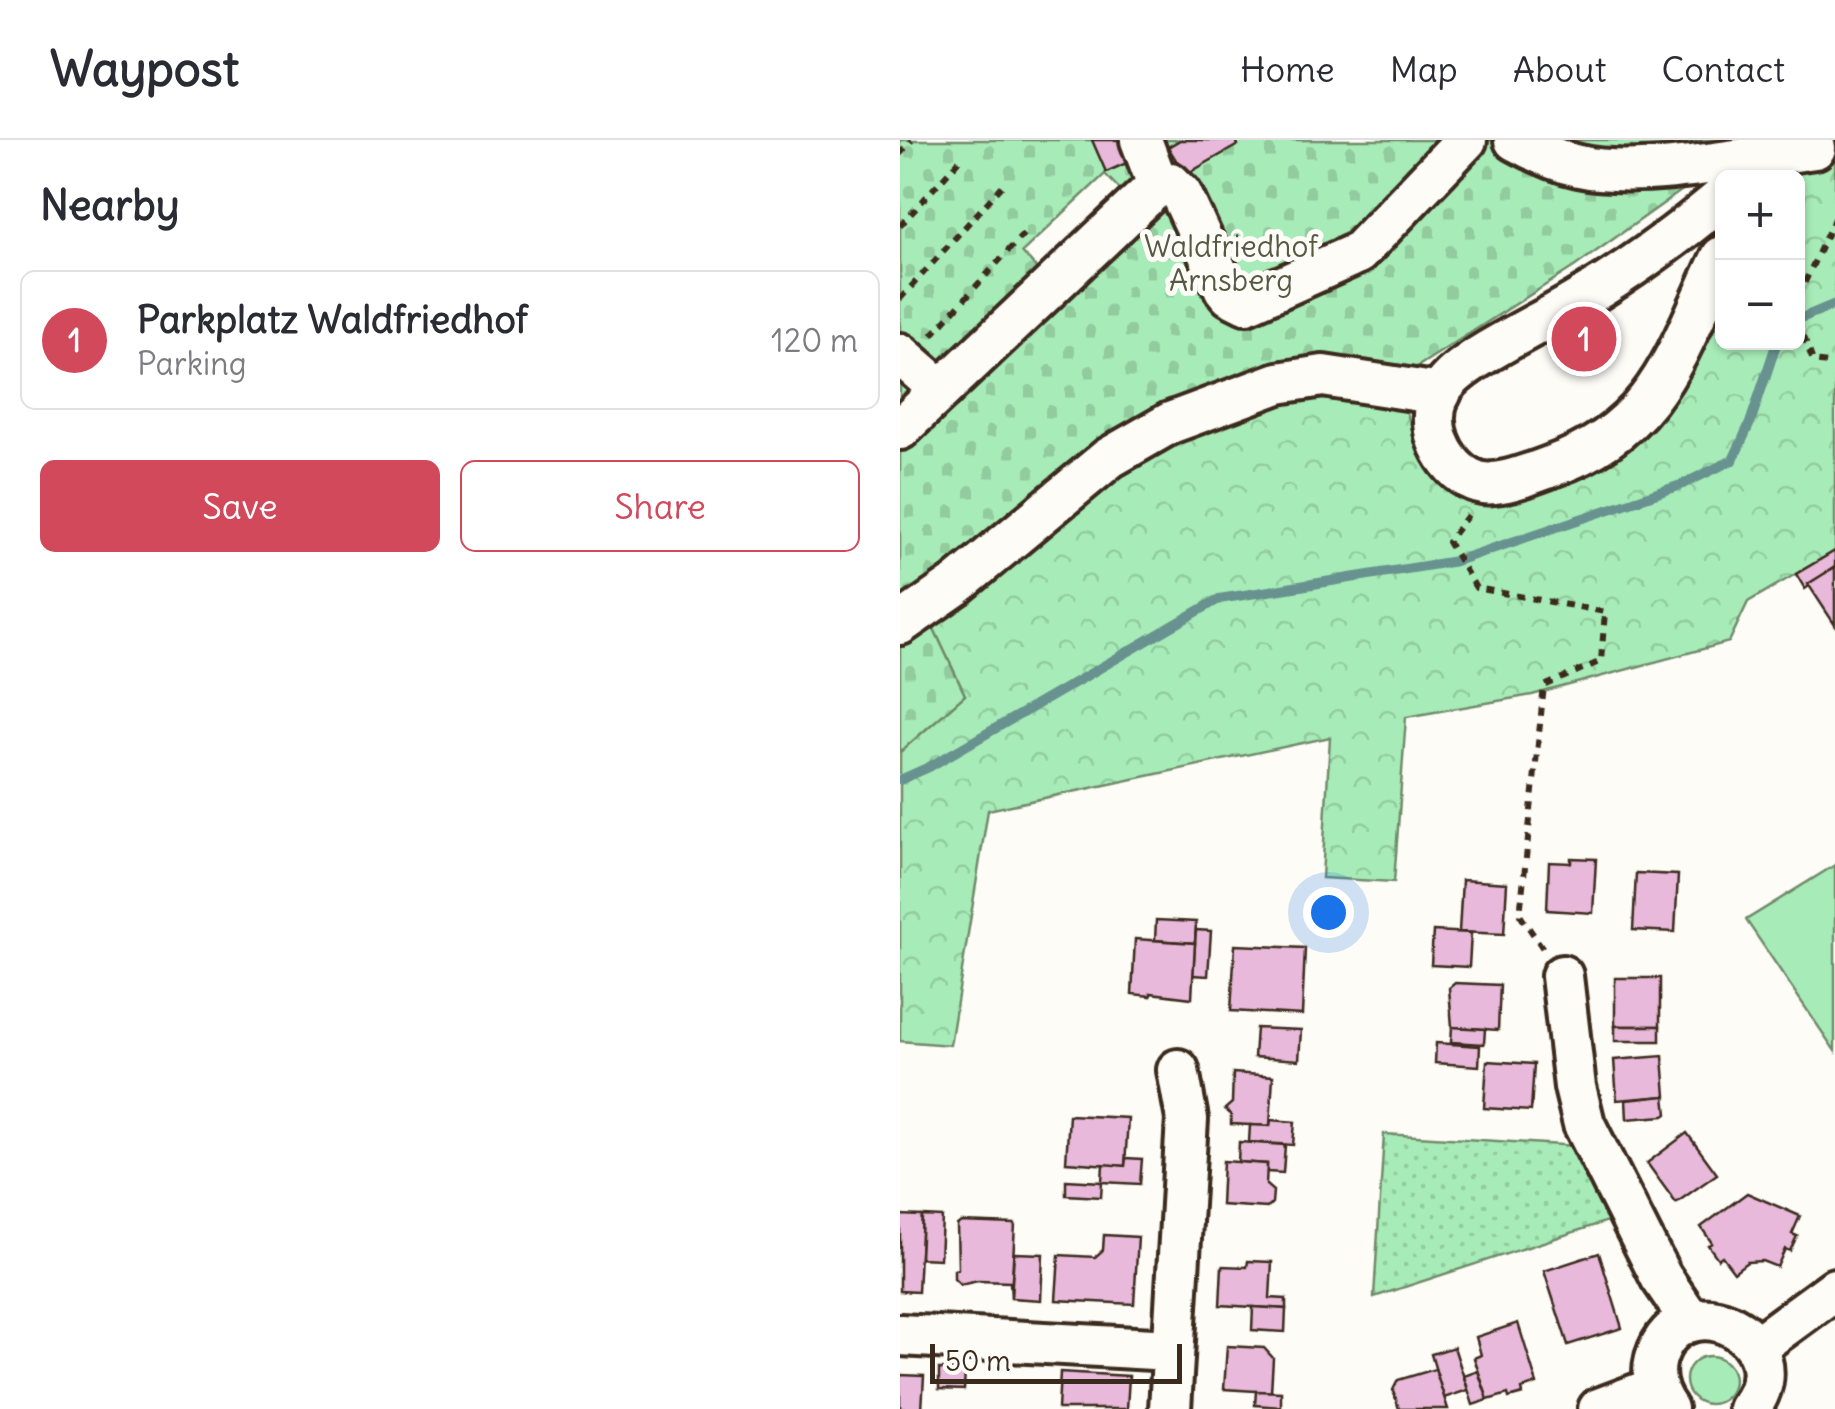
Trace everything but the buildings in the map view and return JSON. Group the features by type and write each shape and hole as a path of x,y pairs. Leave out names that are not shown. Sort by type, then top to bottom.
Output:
{"street":[{"path":"1141,140 1158,184"},
{"path":"900,429 1158,184 1170,182 1175,186 1225,289 1230,296 1246,303 1358,254 1466,140"},
{"path":"1515,140 1553,158 1603,169 1674,166 1825,144"},
{"path":"1775,170 1825,144"},
{"path":"1715,204 1617,279 1451,378 1434,408 1436,437 1445,456 1467,478 1490,484 1576,458 1598,447 1630,423 1656,390 1685,340 1721,260"},
{"path":"904,358 940,389"},
{"path":"900,624 956,585 1109,458 1170,423 1278,383 1323,376 1440,394"},
{"path":"1562,976 1574,1087 1584,1124 1661,1278 1691,1322"},
{"path":"1170,1409 1187,1119 1178,1070"},
{"path":"1756,1348 1835,1289"},
{"path":"1599,1409 1661,1398 1654,1371 1664,1341 1691,1322 1710,1319 1728,1323 1744,1333 1756,1348 1762,1371 1754,1408"},
{"path":"900,1335 1171,1350"}],"path":[{"path":"900,154 912,140"},
{"path":"900,226 962,158"},
{"path":"900,299 1002,185"},
{"path":"1805,282 1835,217"},
{"path":"904,358 1028,229"},
{"path":"1805,340 1813,361 1835,364"},
{"path":"1448,542 1476,588 1606,612 1601,660 1544,686 1520,915 1562,976"}],"green space":[{"name":"Waldfriedhof Arnsberg","path":"900,140 1744,140 1695,181 1574,267 1404,375 1196,402 921,601 965,695 900,752","holes":["1105,174 1127,197 1043,276 1022,252"]},
{"path":"1744,140 1835,140 1835,551 1748,602 1729,642 1532,695 1406,717 1394,882 1322,878 1330,737 988,810 950,1045 900,1041 900,752 965,695 921,601 1087,462 1312,366 1401,397 1432,472 1458,495 1479,501 1502,501 1596,472 1651,428 1681,388 1715,322 1715,350 1805,350 1805,170 1784,170"},
{"path":"1835,865 1835,1051 1746,920"},
{"path":"1384,1134 1578,1146 1614,1219 1374,1297"},
{"path":"1710,1356 1727,1363 1734,1380 1727,1397 1710,1404 1693,1397 1686,1380 1693,1363"}],"waterway":[{"path":"1805,316 1835,304"},
{"path":"900,780 929,767 1219,599 1456,561 1681,485 1733,460 1774,350"}],"place":[{"name":"Parkplatz Waldfriedhof","path":"1584,339"}]}
